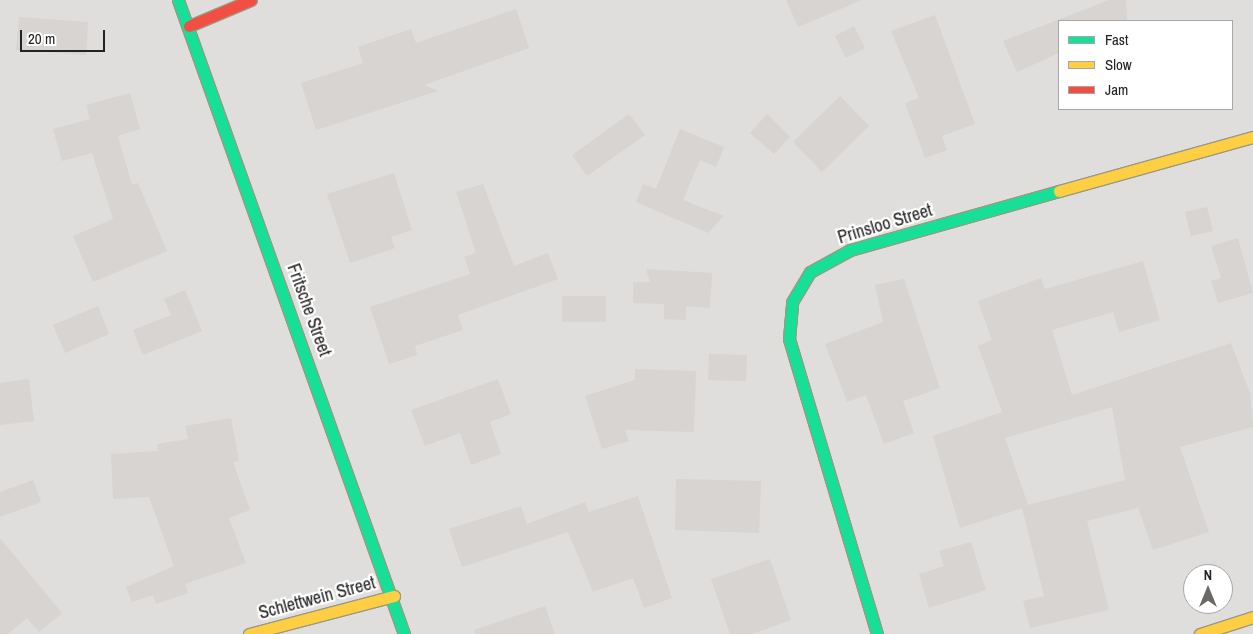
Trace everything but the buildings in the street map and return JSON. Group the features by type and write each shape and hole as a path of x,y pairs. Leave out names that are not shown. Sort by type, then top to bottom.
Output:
{"street":[{"name":"Fritsche Street","path":"178,0 394,596 404,634"},
{"path":"189,26 251,0"},
{"name":"Prinsloo Street","path":"877,634 789,339 792,302 810,272 850,250 1253,137"},
{"name":"Schlettwein Street","path":"249,634 394,596"},
{"path":"1200,634 1253,617"}],"shaded area":[{"path":"0,0 1253,0 1253,634 0,634"}],"traffic: fast":[{"path":"178,0 404,634"},
{"path":"877,634 789,339 792,302 810,272 850,250 1059,191"}],"traffic: slow":[{"path":"1059,191 1253,137"},
{"path":"249,634 394,596"},
{"path":"1200,634 1253,617"}],"traffic: jam":[{"path":"189,26 251,0"}]}
